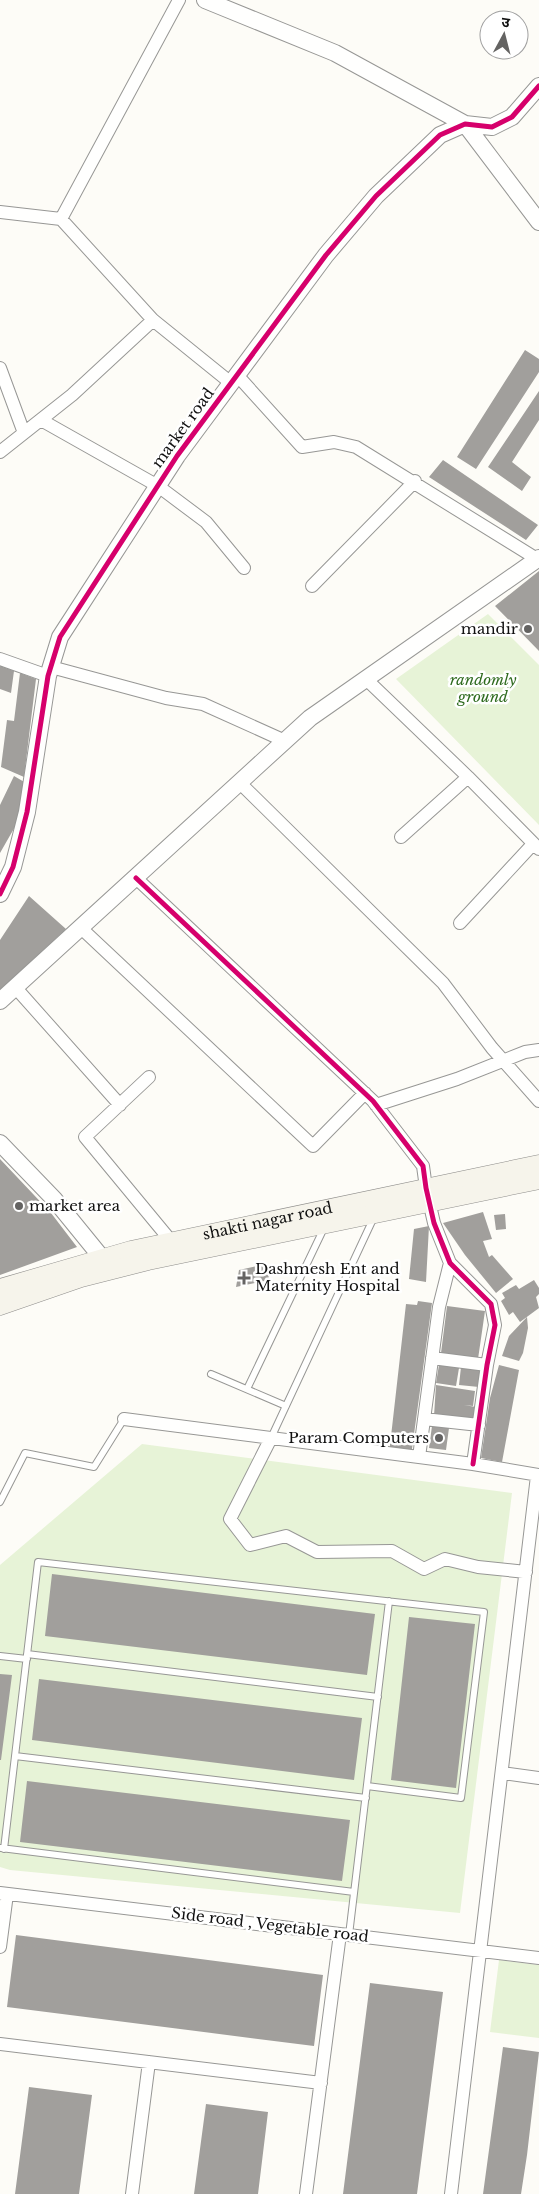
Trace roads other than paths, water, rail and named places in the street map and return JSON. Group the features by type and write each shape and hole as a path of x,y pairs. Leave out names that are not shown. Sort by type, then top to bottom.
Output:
{"main road":[{"name":"shakti nagar road","path":"0,1288 105,1264 171,1241 427,1196 539,1164"},
{"path":"0,1306 81,1278 105,1264 148,1261 376,1214 427,1196 539,1180"}],"street":[{"path":"61,218 179,0"},
{"path":"205,0 335,53 465,124 492,127 512,118 539,86"},
{"path":"465,124 539,222"},
{"name":"market road","path":"0,894 13,866 27,812 50,672 60,637 158,486 326,255 376,196 440,135 465,124"},
{"path":"0,212 61,218 153,320 234,379 302,447 334,442 356,447 538,558 310,718 0,1000"},
{"path":"0,452 72,395 153,320"},
{"path":"0,368 24,433"},
{"path":"41,420 158,486 206,522 244,568"},
{"path":"312,586 414,482"},
{"path":"0,658 50,672 166,698 202,704 285,742"},
{"path":"366,679 468,776 536,846 460,923"},
{"path":"401,837 468,776"},
{"path":"240,783 443,984 504,1062 539,1102"},
{"path":"136,878 365,1093 423,1166 427,1196 434,1222 450,1263 491,1304 495,1325 487,1365 473,1464"},
{"path":"81,928 314,1146 365,1093"},
{"path":"15,987 120,1105"},
{"path":"376,1106 504,1062 525,1052 539,1050"},
{"path":"150,1077 85,1137 171,1241"},
{"path":"0,1143 54,1199 105,1264"},
{"path":"419,1457 439,1307 450,1263"},
{"path":"432,1358 487,1365"},
{"path":"124,1419 473,1464 538,1476 451,2194"},
{"path":"424,1419 479,1425"},
{"path":"271,1438 230,1519 250,1545 286,1536 317,1552 392,1551 424,1569 445,1559 478,1567 526,1572"},
{"path":"502,1773 539,1778"},
{"path":"0,1947 4,1893"},
{"name":"Side road , Vegetable road","path":"4,1893 539,1958"},
{"path":"306,2194 320,2083 344,1934"},
{"path":"0,2044 320,2083"},
{"path":"132,2194 149,2062"}],"lane":[{"path":"271,1438 376,1214"},
{"path":"247,1389 326,1224"},
{"path":"211,1374 286,1406"},
{"path":"0,1502 24,1453 94,1467 124,1419"},
{"path":"354,1892 2,1848 38,1562 484,1612 461,1798 367,1786"},
{"path":"344,1934 354,1892 389,1601"},
{"path":"0,1656 27,1656 378,1698"},
{"path":"15,1756 366,1798"}],"place":[{"name":"mandir","path":"528,629"},
{"name":"market area","path":"19,1206"},
{"name":"Dashmesh Ent and Maternity Hospital","path":"244,1278"},
{"name":"Param Computers","path":"439,1438"}],"park label":[{"name":"randomly ground","path":"483,688"}]}
